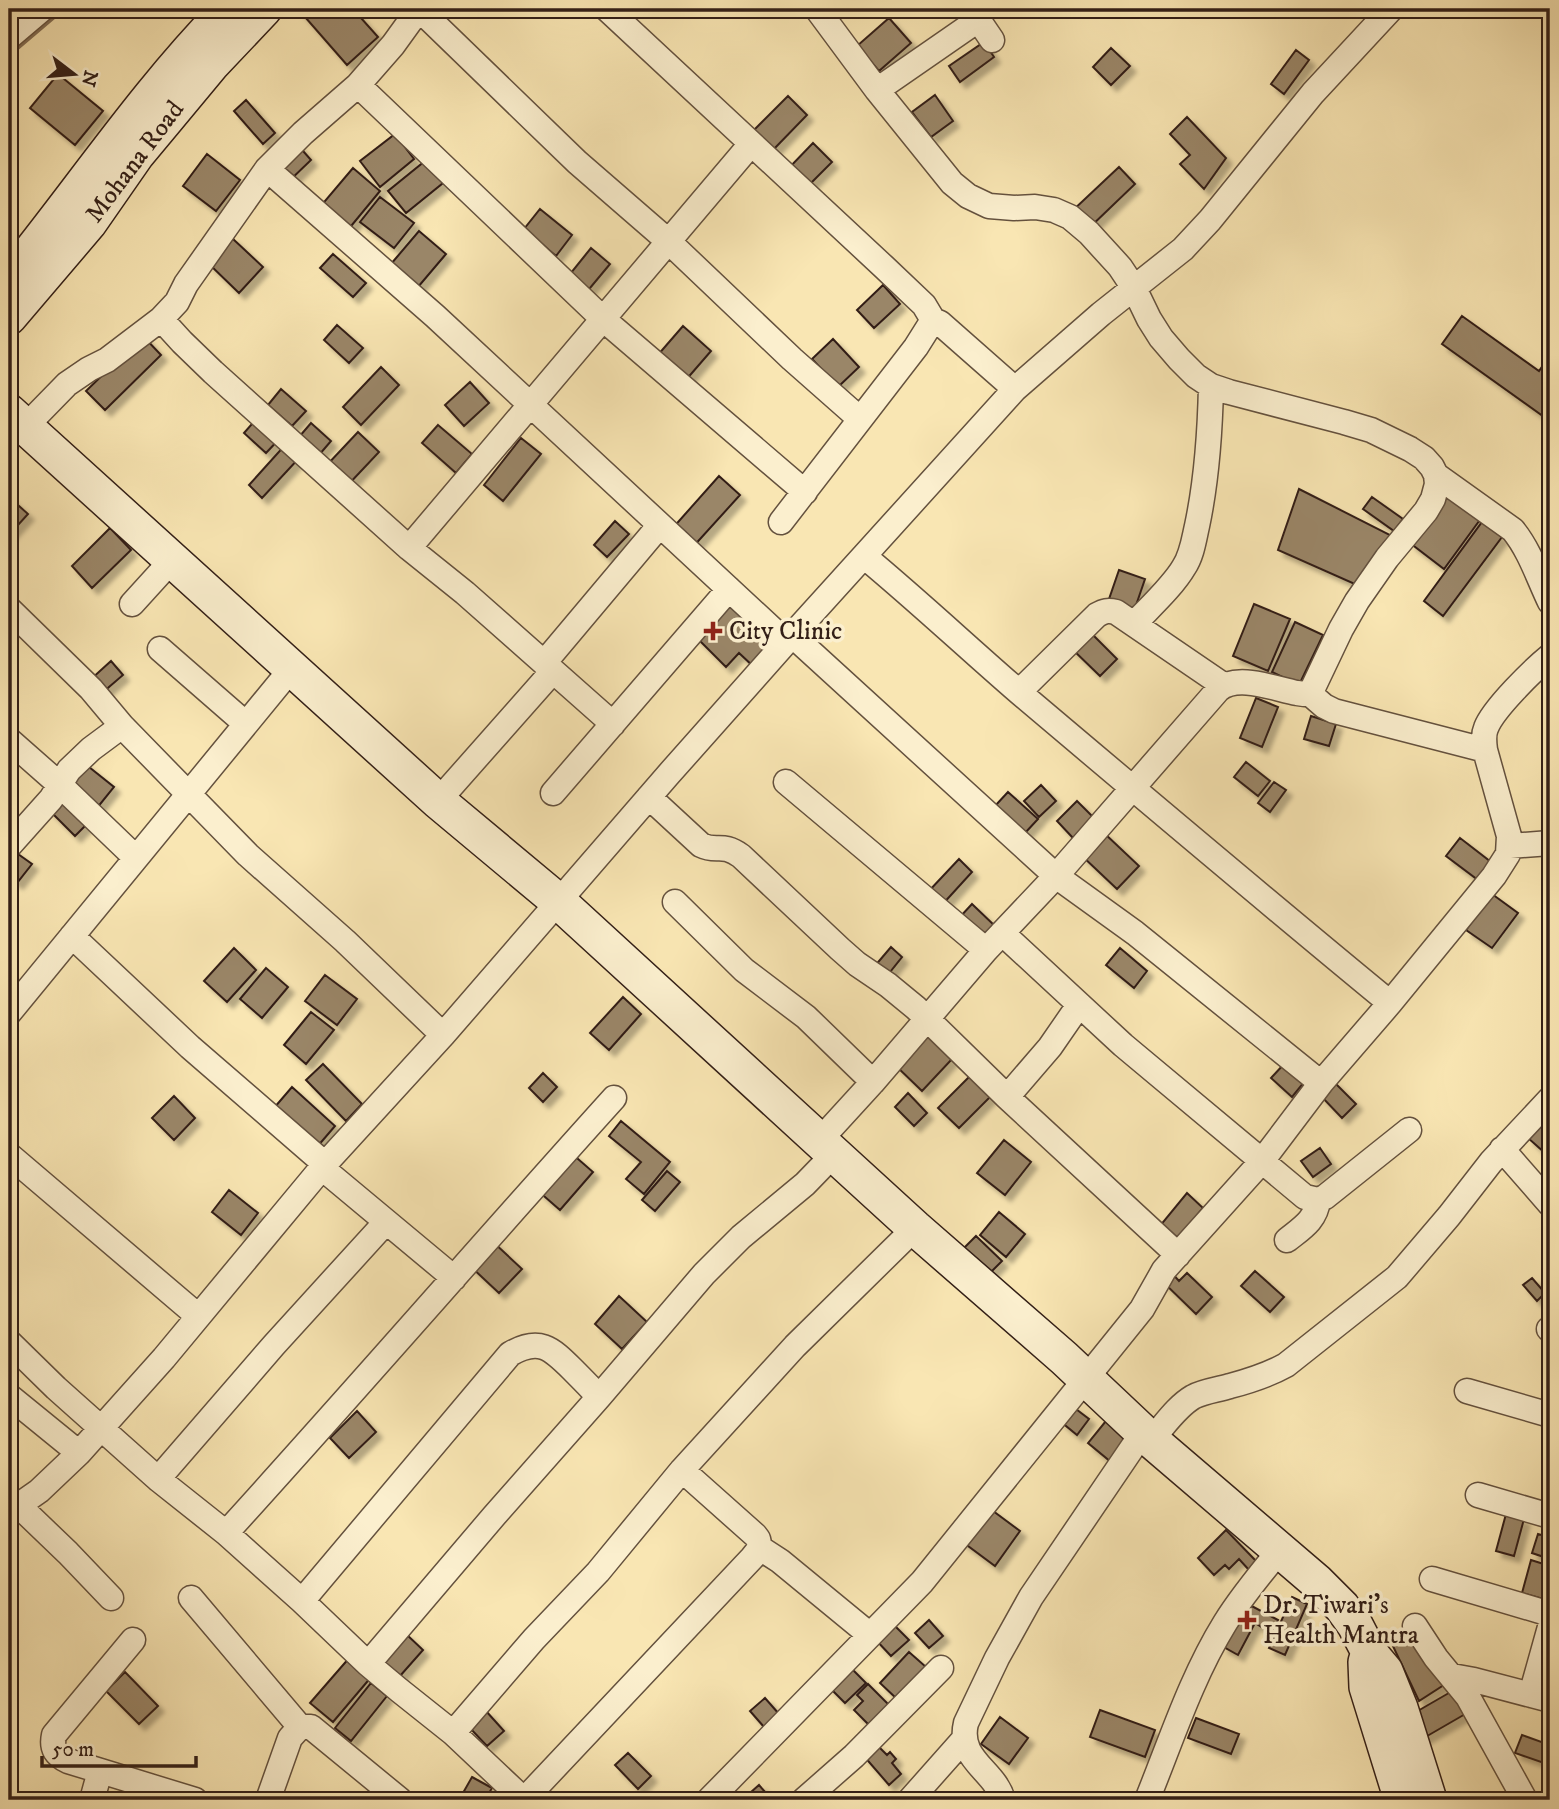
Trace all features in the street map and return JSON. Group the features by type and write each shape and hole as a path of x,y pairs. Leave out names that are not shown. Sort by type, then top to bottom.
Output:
{"street":[{"path":"9,37 42,9"},
{"name":"Mohana Road","path":"9,279 167,77 228,9"},
{"name":"Mohana Road","path":"9,317 89,223 137,154 220,55 264,9"},
{"path":"860,419 577,162 419,9 393,45 358,85 267,169 186,284 177,302 161,319 107,360 89,369 14,421 438,801 559,902 1147,1436 1317,1582 1342,1607 1391,1684 1429,1800"},
{"path":"607,9 924,305 933,320 940,323 1015,389"},
{"path":"817,9 877,90 952,183 968,196 989,206 1054,210 1089,233 1120,267 1161,338 1196,376 1211,386 1371,430 1410,449 1432,467 1436,475 1436,491 1430,505 1387,558 1357,601 1309,693"},
{"path":"111,1598 68,1553 13,1509 39,1490 79,1453 164,1358 324,1166 443,1035 789,639 1015,389 1101,314 1163,266 1196,235 1313,93 1391,9"},
{"path":"877,90 968,27 973,12"},
{"path":"973,12 992,40"},
{"path":"358,85 603,319 805,492"},
{"path":"409,548 751,144"},
{"path":"267,169 435,316 729,589 1056,876 1135,933 1321,1083"},
{"path":"161,319 213,372 409,548 465,593 614,724"},
{"path":"781,522 916,347 933,320"},
{"path":"1134,624 1178,575 1190,555 1208,464 1211,386"},
{"path":"1436,475 1513,530 1528,553 1550,602"},
{"path":"438,801 549,667 660,525"},
{"path":"865,557 1132,789 1390,1003"},
{"path":"132,604 172,560"},
{"path":"553,793 729,589"},
{"path":"9,609 91,689 122,726 211,819 443,1035"},
{"path":"1019,692 1097,615 1110,610 1223,685"},
{"path":"160,649 246,724"},
{"path":"709,1800 928,1574 1087,1380 1142,1309 1157,1280 1262,1161 1321,1083 1494,876 1504,862 1510,846 1483,739 1490,720 1550,656"},
{"path":"9,1013 292,668"},
{"path":"368,1664 704,1274 741,1237 806,1184 827,1147 873,1082 1223,685 1237,681 1309,693 1334,711 1485,750"},
{"path":"9,846 47,804 78,761 122,726"},
{"path":"9,740 136,858"},
{"path":"786,782 1079,1005 1122,1045 1305,1197 1318,1200 1332,1193 1409,1130"},
{"path":"649,797 701,845 709,849 730,849 741,856 857,964 905,999 927,1019 1178,1255"},
{"path":"1510,846 1550,843"},
{"path":"675,902 744,970 806,1017 873,1082"},
{"path":"72,936 386,1222 454,1278"},
{"path":"1007,1097 1050,1047 1079,1005"},
{"path":"226,1533 614,1098"},
{"path":"1003,1800 998,1787 972,1757 967,1747 966,1723 997,1658 1031,1597 1147,1436 1192,1398 1272,1373 1286,1365 1397,1277 1502,1149 1550,1100"},
{"path":"1502,1149 1550,1204"},
{"path":"9,1155 198,1316"},
{"path":"1287,1240 1309,1224 1318,1200"},
{"path":"158,1479 274,1345 386,1222"},
{"path":"453,1733 534,1639 598,1572 682,1470 795,1346 915,1228"},
{"path":"9,1342 158,1479 226,1533 368,1664 453,1733 524,1800 760,1548"},
{"path":"302,1601 510,1354 533,1345 544,1346 555,1352 599,1397"},
{"path":"1467,1391 1550,1415"},
{"path":"9,1396 79,1453"},
{"path":"682,1470 755,1535 760,1548 780,1561 870,1636"},
{"path":"1478,1495 1550,1517"},
{"path":"1147,1800 1198,1673 1226,1622 1280,1550"},
{"path":"1432,1579 1550,1614"},
{"path":"191,1598 300,1727"},
{"path":"1415,1626 1436,1658 1468,1697 1525,1800"},
{"path":"1452,1676 1541,1697 1550,1627"},
{"path":"133,1640 54,1735 54,1749 59,1756 100,1772 195,1800"},
{"path":"1369,1652 1366,1662 1367,1686 1402,1800"},
{"path":"804,1800 853,1756 941,1668"},
{"path":"268,1800 290,1738 300,1727 311,1727 400,1800"},
{"path":"910,1800 965,1738"},
{"path":"92,1800 100,1772"}],"building":[{"path":"298,9 353,9 378,37 347,65"},
{"path":"889,18 911,43 879,71 857,46"},
{"path":"984,42 994,57 960,82 949,66"},
{"path":"1111,48 1130,66 1111,85 1093,67"},
{"path":"1296,50 1309,60 1284,94 1271,84"},
{"path":"58,74 103,111 75,145 30,108"},
{"path":"935,95 953,121 931,137 912,112"},
{"path":"788,96 807,115 772,151 752,132"},
{"path":"246,100 275,133 263,144 234,111"},
{"path":"1187,117 1226,158 1204,189 1180,164 1190,155 1170,134"},
{"path":"395,134 414,159 380,187 360,161"},
{"path":"296,143 311,160 286,184 270,168"},
{"path":"813,143 832,162 805,189 786,171"},
{"path":"207,154 240,180 216,211 183,186"},
{"path":"425,161 443,183 406,213 388,191"},
{"path":"1119,167 1135,184 1087,230 1070,213"},
{"path":"353,168 380,191 347,231 319,208"},
{"path":"380,197 414,223 394,248 360,222"},
{"path":"540,209 572,235 556,256 524,229"},
{"path":"419,231 446,254 418,287 391,264"},
{"path":"232,238 263,267 239,293 208,263"},
{"path":"591,248 610,264 585,294 566,279"},
{"path":"333,254 366,283 353,297 320,268"},
{"path":"883,285 900,304 874,328 857,310"},
{"path":"1462,316 1539,371 1550,355 1550,414 1547,419 1442,344"},
{"path":"337,325 363,348 349,363 324,340"},
{"path":"683,326 711,351 685,381 657,356"},
{"path":"143,336 161,355 105,410 86,391"},
{"path":"833,339 859,367 838,387 812,359"},
{"path":"381,367 399,385 361,425 343,407"},
{"path":"470,382 489,403 464,426 445,405"},
{"path":"281,389 306,411 292,426 268,405"},
{"path":"259,416 282,436 266,453 244,433"},
{"path":"311,423 331,441 319,455 299,437"},
{"path":"438,425 472,454 456,473 422,443"},
{"path":"358,432 379,452 346,487 325,467"},
{"path":"521,438 541,454 503,501 484,485"},
{"path":"286,444 300,457 262,498 249,485"},
{"path":"719,476 740,495 691,549 671,530"},
{"path":"1299,489 1392,536 1357,585 1278,550"},
{"path":"1447,491 1482,517 1444,569 1410,543"},
{"path":"9,497 28,514 9,535"},
{"path":"1372,497 1403,519 1394,531 1363,509"},
{"path":"615,521 629,534 607,557 594,545"},
{"path":"1482,522 1502,537 1443,616 1424,601"},
{"path":"110,528 131,550 92,588 72,566"},
{"path":"1119,570 1145,579 1133,614 1107,605"},
{"path":"725,601 774,649 755,668 739,653 726,667 693,634"},
{"path":"1254,604 1290,619 1268,671 1233,656"},
{"path":"1295,622 1323,635 1299,685 1272,672"},
{"path":"1087,629 1117,659 1100,676 1070,647"},
{"path":"111,661 123,675 102,693 90,680"},
{"path":"1256,698 1278,707 1262,747 1240,738"},
{"path":"1311,716 1336,724 1329,746 1304,739"},
{"path":"1246,762 1270,781 1258,796 1234,777"},
{"path":"84,763 114,787 97,808 68,785"},
{"path":"1274,782 1286,790 1270,812 1258,803"},
{"path":"1041,785 1056,801 1039,817 1024,801"},
{"path":"1008,792 1038,819 1025,833 995,806"},
{"path":"62,795 89,822 75,836 48,809"},
{"path":"1077,801 1094,818 1073,838 1057,821"},
{"path":"1103,832 1139,866 1117,889 1081,855"},
{"path":"1460,838 1491,862 1478,880 1446,856"},
{"path":"11,849 32,864 17,883 9,877"},
{"path":"959,859 972,872 941,906 927,893"},
{"path":"1492,894 1518,913 1492,948 1466,930"},
{"path":"972,904 996,927 983,940 959,918"},
{"path":"891,947 902,957 886,977 874,967"},
{"path":"234,948 256,970 227,1002 204,981"},
{"path":"1120,948 1147,971 1134,988 1106,965"},
{"path":"266,968 288,987 262,1018 240,999"},
{"path":"325,975 357,999 337,1025 305,1001"},
{"path":"623,997 641,1014 609,1050 590,1033"},
{"path":"311,1012 334,1030 306,1064 284,1045"},
{"path":"924,1033 952,1059 922,1091 895,1065"},
{"path":"1285,1063 1305,1081 1292,1097 1271,1078"},
{"path":"323,1064 362,1104 346,1121 306,1080"},
{"path":"543,1073 557,1087 543,1102 529,1088"},
{"path":"971,1075 991,1096 959,1128 938,1108"},
{"path":"1333,1081 1356,1104 1342,1118 1320,1095"},
{"path":"292,1087 335,1126 317,1147 274,1108"},
{"path":"908,1093 927,1113 914,1126 895,1107"},
{"path":"174,1096 195,1118 174,1140 152,1118"},
{"path":"1546,1118 1550,1122 1550,1147 1545,1153 1528,1138"},
{"path":"621,1121 670,1162 644,1194 626,1179 641,1162 609,1136"},
{"path":"1004,1140 1031,1162 1005,1195 977,1173"},
{"path":"1320,1148 1331,1164 1313,1177 1301,1161"},
{"path":"570,1152 593,1172 560,1210 537,1190"},
{"path":"667,1171 680,1182 655,1211 642,1200"},
{"path":"229,1190 258,1213 241,1235 212,1212"},
{"path":"1187,1193 1203,1208 1176,1241 1159,1227"},
{"path":"999,1212 1025,1234 1006,1257 980,1235"},
{"path":"976,1236 1002,1261 985,1278 959,1253"},
{"path":"492,1241 522,1269 499,1293 469,1265"},
{"path":"1170,1271 1179,1281 1187,1273 1212,1297 1196,1314 1162,1281"},
{"path":"1255,1271 1284,1297 1270,1312 1241,1286"},
{"path":"1532,1278 1545,1293 1537,1301 1523,1285"},
{"path":"619,1296 647,1322 622,1349 595,1324"},
{"path":"1072,1406 1089,1419 1077,1435 1060,1421"},
{"path":"357,1411 376,1432 349,1458 330,1438"},
{"path":"1110,1416 1133,1434 1111,1462 1088,1443"},
{"path":"985,1505 1020,1531 995,1566 960,1540"},
{"path":"1506,1514 1524,1519 1514,1556 1496,1551"},
{"path":"1550,1520 1550,1559 1532,1553 1538,1534 1545,1536"},
{"path":"1226,1530 1257,1562 1249,1570 1239,1559 1229,1569 1225,1565 1214,1575 1198,1558"},
{"path":"1531,1560 1550,1566 1543,1599 1522,1593"},
{"path":"1292,1597 1307,1604 1285,1655 1269,1648"},
{"path":"1246,1603 1278,1620 1271,1633 1255,1623 1238,1655 1222,1646"},
{"path":"929,1620 943,1636 929,1648 915,1633"},
{"path":"892,1623 909,1640 891,1656 875,1639"},
{"path":"1412,1631 1450,1681 1419,1701 1392,1644"},
{"path":"405,1633 423,1650 400,1676 381,1659"},
{"path":"909,1652 926,1667 897,1699 880,1683"},
{"path":"350,1657 372,1676 333,1722 310,1703"},
{"path":"848,1665 866,1683 845,1703 827,1685"},
{"path":"125,1672 158,1706 139,1724 106,1691"},
{"path":"371,1683 387,1696 351,1741 335,1728"},
{"path":"868,1684 890,1706 870,1726 854,1710 863,1701 857,1695"},
{"path":"1454,1690 1467,1713 1422,1739 1409,1716"},
{"path":"765,1698 779,1714 764,1727 750,1711"},
{"path":"1100,1710 1155,1730 1145,1757 1090,1737"},
{"path":"486,1711 504,1731 487,1746 469,1727"},
{"path":"1000,1717 1028,1738 1009,1764 981,1744"},
{"path":"1196,1718 1239,1734 1231,1754 1188,1738"},
{"path":"1522,1735 1550,1745 1544,1763 1515,1753"},
{"path":"876,1744 887,1755 890,1752 896,1759 892,1763 901,1774 889,1785 863,1755"},
{"path":"628,1753 651,1776 638,1789 615,1765"},
{"path":"472,1777 492,1788 485,1800 459,1800"},
{"path":"759,1785 772,1800 742,1800"}],"waterway":[{"path":"9,54 62,9"}],"place":[{"name":"City Clinic","path":"713,631"},
{"name":"Dr. Tiwari's Health Mantra","path":"1247,1620"}]}
